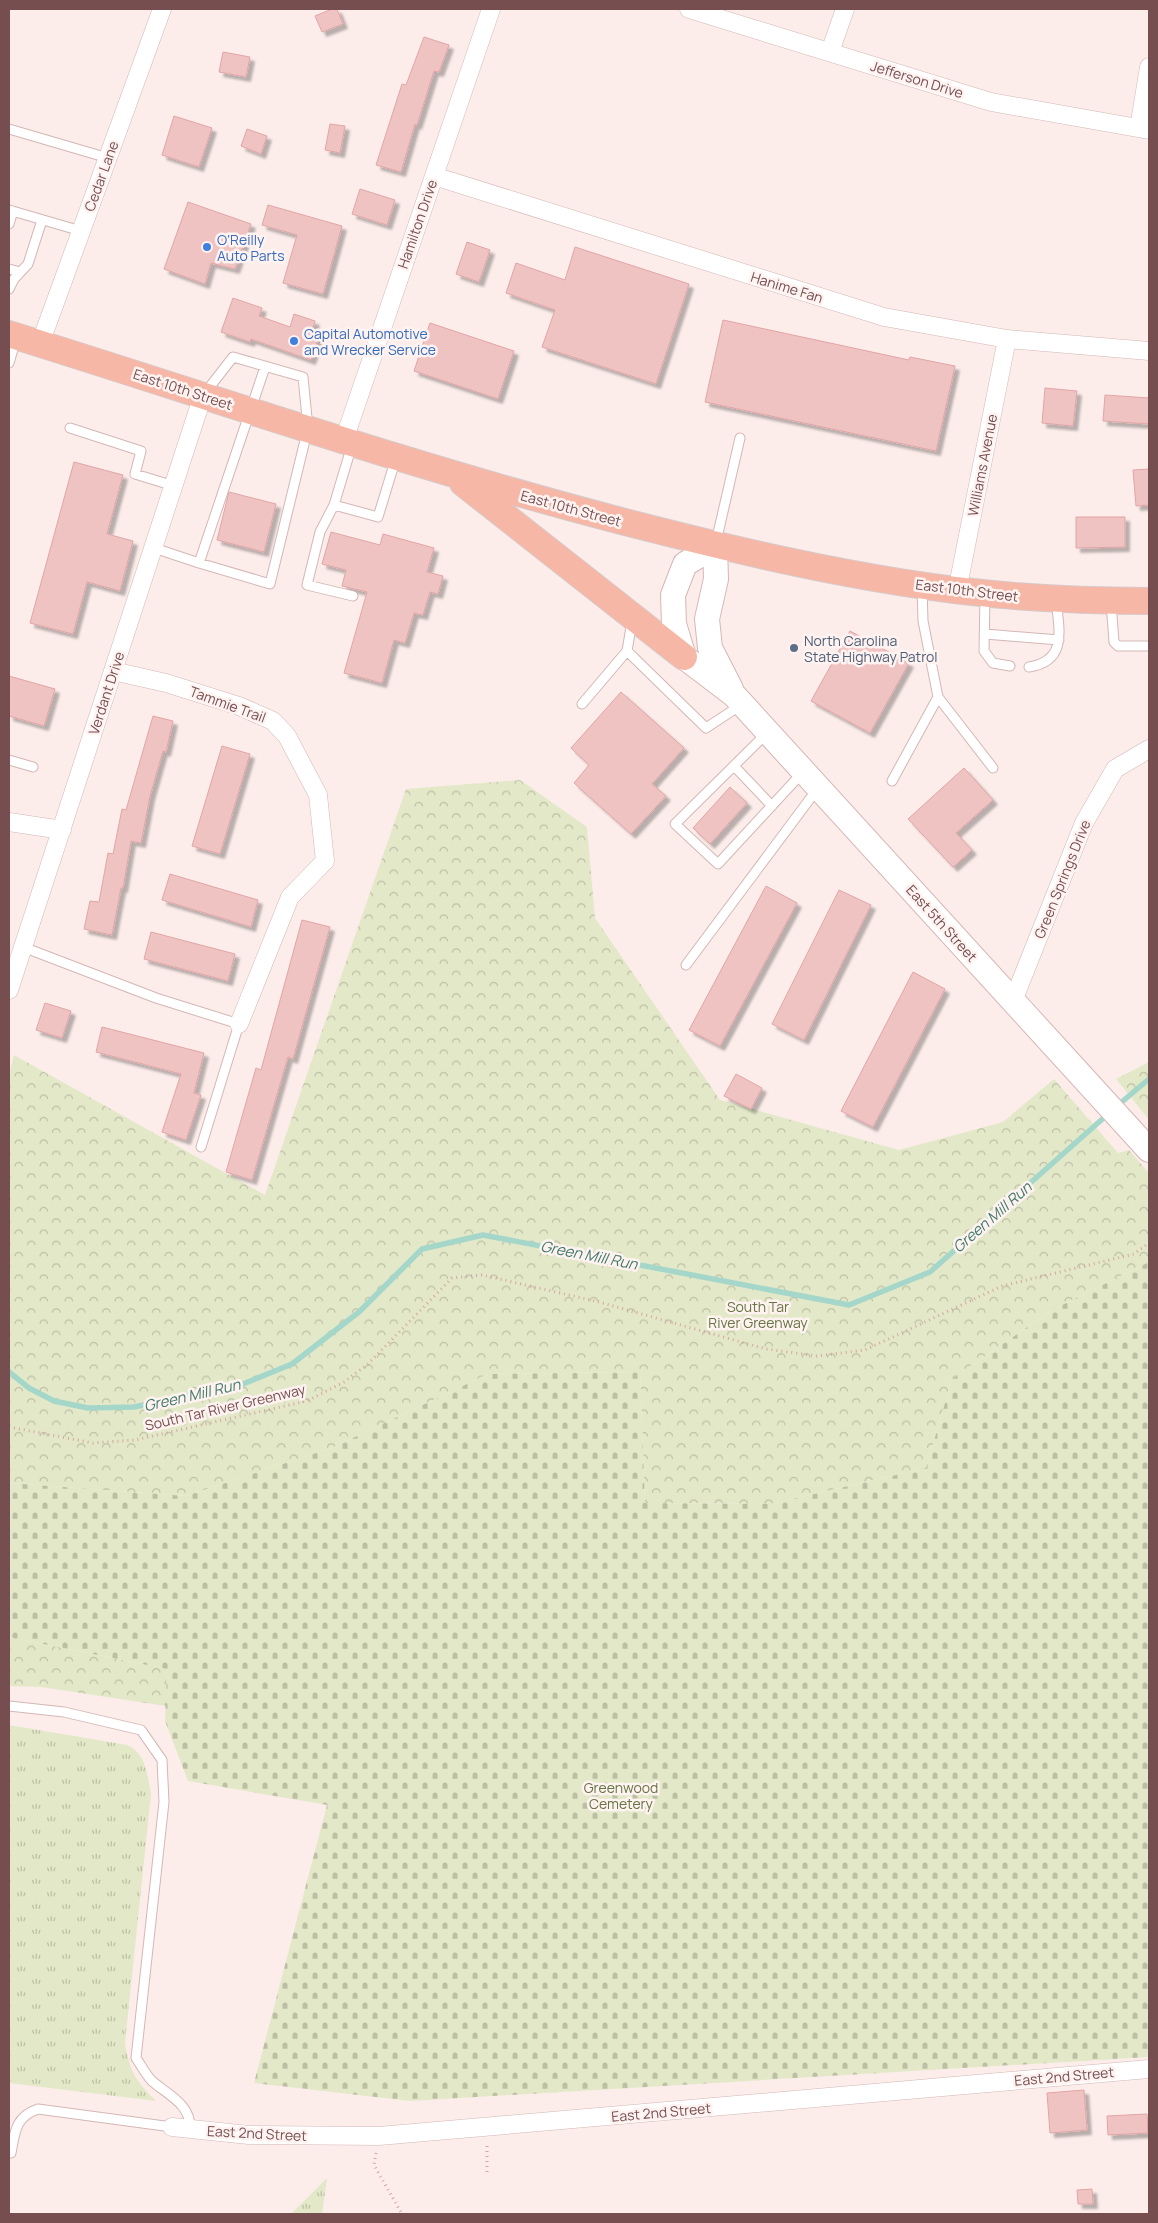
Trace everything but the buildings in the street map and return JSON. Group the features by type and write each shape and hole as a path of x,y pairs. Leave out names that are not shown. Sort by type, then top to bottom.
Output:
{"main road":[{"name":"East 10th Street","path":"22,338 519,494 715,546 828,570 957,591 1056,600 1149,601"},
{"path":"451,473 684,657"},
{"path":"684,657 674,624 673,594 685,564 715,546"},
{"name":"East 5th Street","path":"715,546 716,579 707,619 710,648 738,699"},
{"name":"East 5th Street","path":"684,657 738,699 1149,1150"}],"street":[{"name":"Cedar Lane","path":"22,338 81,231 162,9"},
{"name":"Hamilton Drive","path":"348,441 434,176 491,9"},
{"name":"Jefferson Drive","path":"689,9 991,102 1144,129"},
{"path":"830,52 845,9"},
{"path":"1144,129 1149,67"},
{"name":"Hanime Fan","path":"434,176 884,317 1007,339 1149,351"},
{"name":"Williams Avenue","path":"957,591 1007,339"},
{"name":"Verdant Drive","path":"9,990 203,396"},
{"name":"Tammie Trail","path":"114,670 166,683 221,700 273,721 287,736 318,795 325,862 290,897 239,1024"},
{"name":"Green Springs Drive","path":"1013,1001 1084,822 1115,769 1149,749"},
{"path":"9,822 62,830"},
{"name":"East 2nd Street","path":"172,2127 249,2135 379,2136 1149,2069"}],"lane":[{"path":"9,130 108,158"},
{"path":"9,224 11,211 81,231"},
{"path":"9,289 20,272 28,264 42,220"},
{"path":"9,268 20,272"},
{"path":"9,363 22,338"},
{"path":"154,548 270,584 308,428 302,378 233,357 203,396"},
{"path":"199,563 228,471 252,411 265,367"},
{"path":"70,428 141,452 135,474 174,486"},
{"path":"715,546 740,438"},
{"path":"348,441 334,505 320,532 307,585 353,596"},
{"path":"334,505 378,517 397,456"},
{"path":"922,586 923,621 938,697 993,768"},
{"path":"985,593 984,651 987,657 994,663 1010,666"},
{"path":"1029,667 1053,657 1060,640 1056,600"},
{"path":"1111,601 1114,642 1118,646 1149,646"},
{"path":"582,704 627,651 633,618"},
{"path":"985,634 1060,640"},
{"path":"627,651 706,728 738,699"},
{"path":"892,781 938,697"},
{"path":"768,732 675,824 718,864 772,806 811,780"},
{"path":"9,760 33,767"},
{"path":"734,766 772,806"},
{"path":"686,965 811,780"},
{"path":"23,947 156,998 239,1024 201,1147"},
{"path":"9,1706 64,1712 141,1730 162,1760 164,1802 136,2058 151,2079 182,2104 190,2121 190,2129"},
{"path":"12,2153 16,2128 26,2113 38,2110 172,2127"}],"path":[{"name":"South Tar River Greenway","path":"9,1427 93,1443 135,1440 307,1401 344,1382 368,1364 452,1278 482,1275 599,1302 766,1349 817,1356 865,1350 1002,1286 1134,1254 1149,1243"},
{"path":"487,2172 488,2127"},
{"path":"379,2136 374,2166 402,2214"}],"green space":[{"path":"520,780 587,827 595,918 720,1100 899,1150 1003,1122 1054,1079 1118,1153 1129,1150 1149,1173 1149,1262 1052,1310 952,1379 926,1468 771,1504 645,1503 640,1372 488,1374 334,1447 186,1496 9,1483 9,1074 14,1055 265,1195 406,789"},
{"path":"1149,1062 1149,1120 1116,1079"},
{"name":"Greenwood Cemetery","path":"1149,1262 1149,2057 410,2101 254,2083 327,1805 188,1781 165,1721 167,1669 9,1637 9,1483 186,1496 334,1447 488,1374 640,1372 645,1503 771,1504 926,1468 952,1379 1052,1310"},
{"path":"9,1637 167,1669 166,1706 41,1687 9,1686"},
{"path":"9,1725 127,1745 139,1754 145,1766 151,1794 125,2043 134,2075 156,2101 9,2083"},
{"path":"327,2178 322,2214 291,2214"}],"waterway":[{"name":"Green Mill Run","path":"1117,1106 1149,1079"},
{"name":"Green Mill Run","path":"9,1372 29,1388 54,1401 88,1408 134,1407 238,1386 292,1364 359,1312 422,1249 483,1235 849,1305 930,1272 1108,1114"}],"place":[{"name":"O'Reilly Auto Parts","path":"207,247"},
{"name":"Capital Automotive and Wrecker Service","path":"294,341"},
{"name":"North Carolina State Highway Patrol","path":"794,648"}]}
